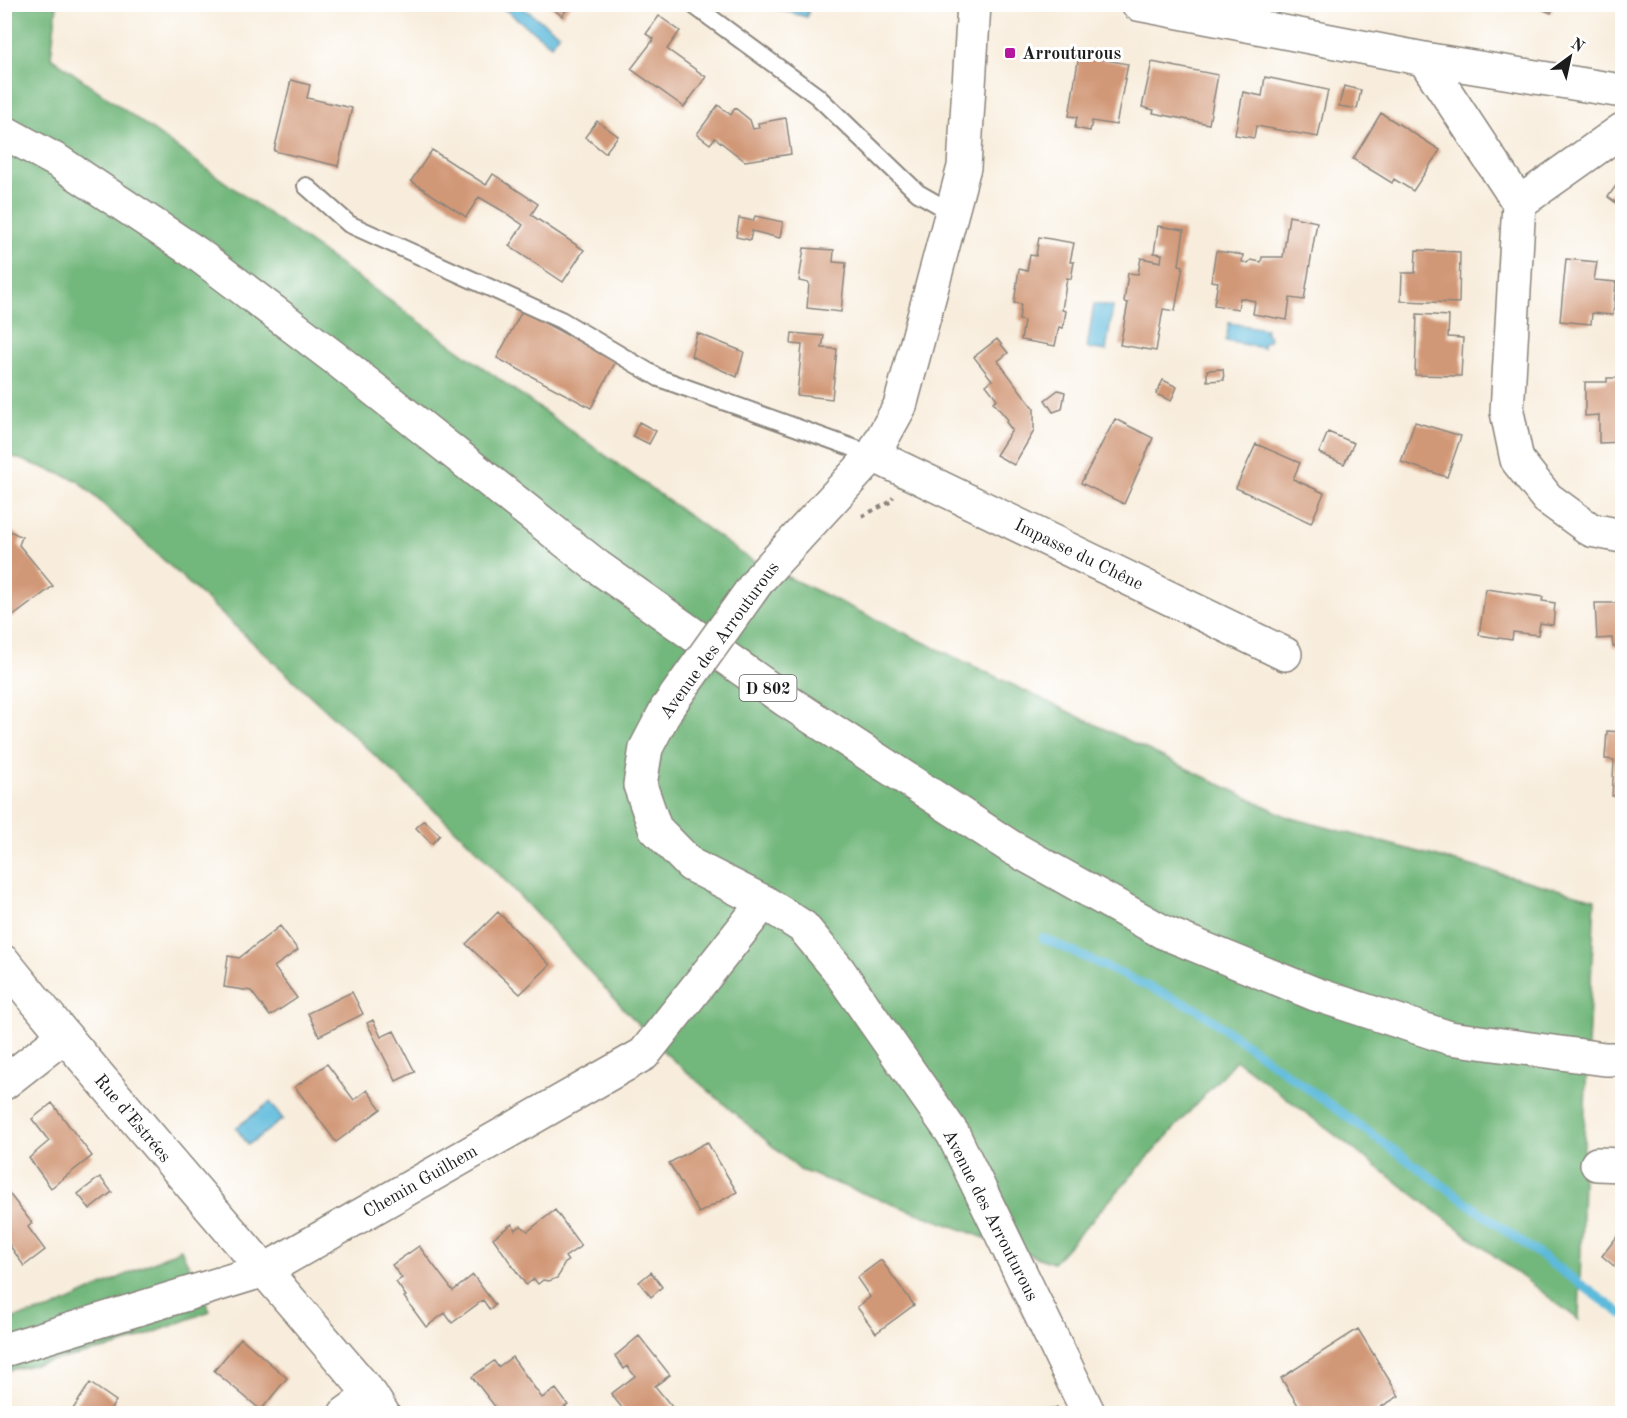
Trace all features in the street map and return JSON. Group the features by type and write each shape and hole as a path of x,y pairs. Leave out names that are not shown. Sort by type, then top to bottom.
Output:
{"street":[{"name":"Avenue des Arrouturous","path":"974,4 964,168 900,406 873,455 760,578 667,708 646,748 640,785 655,828 691,865 764,902 803,927 837,968 953,1134 1089,1413"},
{"path":"1138,4 1424,59 1623,91"},
{"path":"1424,59 1519,203 1508,412 1517,460 1547,498 1591,531 1623,536"},
{"path":"1519,203 1623,130"},
{"name":"D 802","path":"4,132 59,162 196,253 336,359 598,567 786,701 1011,847 1162,932 1314,994 1450,1038 1605,1059 1623,1059"},
{"name":"Impasse du Chêne","path":"873,455 1285,654"},
{"name":"Chemin Guilhem","path":"4,1350 265,1270 644,1054 764,902"},
{"name":"Rue d’Estrées","path":"4,962 191,1186 265,1270 366,1407"},
{"path":"4,1083 64,1036"}],"lane":[{"path":"692,4 817,96 918,193 952,213"},
{"path":"306,186 349,224 561,320 659,378 873,455"}],"green space":[{"path":"5,5 57,5 51,57 748,558 1288,817 1595,899 1585,1108 1579,1320 1236,1060 1053,1263 800,1170 664,1052 474,847 77,480 5,454"},
{"path":"181,1249 210,1311 119,1346 5,1371 4,1320 52,1309"}],"water":[{"path":"774,4 810,5 807,17 773,8"},
{"path":"499,5 519,5 559,34 551,45"},
{"path":"1094,304 1113,307 1106,351 1087,348"},
{"path":"1229,323 1266,329 1265,332 1270,337 1269,341 1263,344 1263,348 1226,341"},
{"path":"270,1102 283,1119 248,1145 236,1128"}],"building":[{"path":"547,4 571,4 562,16"},
{"path":"1530,4 1554,4 1551,13"},
{"path":"659,16 680,31 667,49 706,77 684,107 631,69 654,39 646,34"},
{"path":"1079,55 1128,64 1116,125 1092,121 1090,131 1075,128 1077,117 1069,116"},
{"path":"1152,62 1218,75 1209,124 1153,113 1154,110 1142,107"},
{"path":"1265,77 1328,90 1318,137 1256,126 1254,138 1235,135 1243,92 1262,96"},
{"path":"291,80 310,85 307,98 352,108 338,166 274,151"},
{"path":"1344,86 1361,90 1357,109 1339,106"},
{"path":"718,105 731,115 735,108 750,120 753,129 759,128 758,123 786,118 791,154 745,161 715,138 710,144 697,134"},
{"path":"1381,113 1440,150 1413,191 1394,179 1392,183 1353,159"},
{"path":"597,121 618,136 605,153 585,137"},
{"path":"432,150 486,185 493,174 538,204 531,215 584,250 563,282 509,246 523,225 501,210 479,197 466,217 411,181"},
{"path":"1622,177 1622,207 1608,197"},
{"path":"755,216 783,222 780,238 752,231 750,240 736,237 739,218 753,221"},
{"path":"1289,216 1317,222 1304,300 1290,298 1287,320 1253,314 1255,301 1240,298 1238,309 1214,305 1218,282 1211,281 1216,251 1243,255 1242,262 1248,263 1251,260 1261,262 1262,257 1283,257"},
{"path":"1158,226 1184,230 1179,265 1183,266 1175,311 1163,309 1156,351 1120,345 1128,303 1124,302 1128,273 1138,274 1141,258 1161,262 1162,254 1154,253"},
{"path":"1039,237 1074,243 1070,262 1074,262 1071,279 1067,278 1062,310 1066,311 1063,328 1059,327 1055,346 1021,340 1024,321 1019,320 1021,304 1014,303 1019,269 1027,271 1030,255 1036,256"},
{"path":"804,248 834,250 833,262 846,263 841,312 807,308 809,283 799,281"},
{"path":"1416,250 1460,252 1459,303 1401,301 1402,273 1415,273"},
{"path":"1566,259 1597,262 1594,280 1616,282 1613,315 1592,313 1591,324 1560,321"},
{"path":"522,311 616,361 591,408 497,358"},
{"path":"1417,314 1449,316 1448,337 1463,338 1461,376 1415,375"},
{"path":"697,333 744,352 737,377 691,356"},
{"path":"792,333 824,336 822,348 837,349 832,399 797,395 802,345 791,344"},
{"path":"997,339 1008,353 998,361 1034,409 1034,431 1014,465 996,455 1012,430 1006,422 1008,420 993,402 997,399 986,385 992,380 974,357"},
{"path":"1223,369 1224,380 1207,381 1207,370"},
{"path":"1607,378 1622,378 1622,442 1599,443 1599,415 1585,416 1585,382 1607,382"},
{"path":"1163,380 1177,387 1171,401 1156,394"},
{"path":"1058,390 1065,392 1062,409 1053,412 1045,400"},
{"path":"1115,419 1153,438 1124,504 1081,483"},
{"path":"639,422 656,431 649,444 633,436"},
{"path":"1415,422 1461,436 1447,477 1401,462"},
{"path":"1328,432 1354,443 1344,464 1319,453"},
{"path":"1256,444 1300,463 1293,479 1324,493 1311,523 1236,488"},
{"path":"4,528 22,537 19,545 53,586 12,617 4,608"},
{"path":"1486,589 1543,597 1542,601 1555,603 1553,625 1540,623 1538,635 1513,632 1512,640 1479,635"},
{"path":"1595,603 1622,603 1622,647 1613,647 1612,638 1597,639"},
{"path":"1607,731 1622,732 1622,796 1612,796 1614,760 1605,759"},
{"path":"424,820 440,835 432,844 416,828"},
{"path":"498,912 550,965 520,994 466,944"},
{"path":"280,926 298,950 274,967 297,998 270,1016 251,991 224,987 228,956 239,958"},
{"path":"352,992 363,1014 319,1036 308,1013"},
{"path":"373,1020 381,1037 394,1031 415,1072 396,1081 367,1023"},
{"path":"327,1064 354,1100 367,1090 381,1109 336,1142 295,1087"},
{"path":"52,1103 92,1156 51,1188 29,1158 49,1141 32,1119"},
{"path":"707,1142 737,1192 699,1213 669,1163"},
{"path":"100,1177 112,1192 90,1209 78,1194"},
{"path":"4,1187 32,1223 28,1227 45,1250 24,1266 8,1243 4,1245"},
{"path":"555,1210 581,1246 565,1257 568,1261 563,1265 557,1278 549,1281 543,1280 538,1284 534,1279 526,1285 493,1238 512,1224 515,1230 521,1226 528,1231"},
{"path":"1622,1230 1622,1260 1620,1258 1614,1266 1602,1256"},
{"path":"419,1246 453,1291 473,1275 495,1305 490,1310 483,1300 452,1323 445,1313 426,1327 404,1297 406,1296 396,1282 402,1278 392,1265"},
{"path":"881,1260 914,1305 876,1333 857,1307 870,1297 857,1278"},
{"path":"651,1272 662,1287 651,1297 639,1282"},
{"path":"1358,1329 1399,1396 1371,1413 1303,1413 1281,1378"},
{"path":"639,1336 670,1375 655,1386 677,1413 626,1413 611,1394 635,1376 627,1366 624,1369 615,1356"},
{"path":"241,1338 287,1378 261,1410 214,1371"},
{"path":"512,1357 542,1398 556,1389 568,1405 555,1413 500,1413 472,1377 494,1361 498,1367"},
{"path":"90,1383 116,1401 108,1413 81,1413 73,1409"},
{"path":"1057,1407 1060,1413 1042,1413"}],"waterway":[{"path":"1043,938 1197,1009 1622,1314"}],"place":[{"name":"Arrouturous","path":"1010,53"}]}
